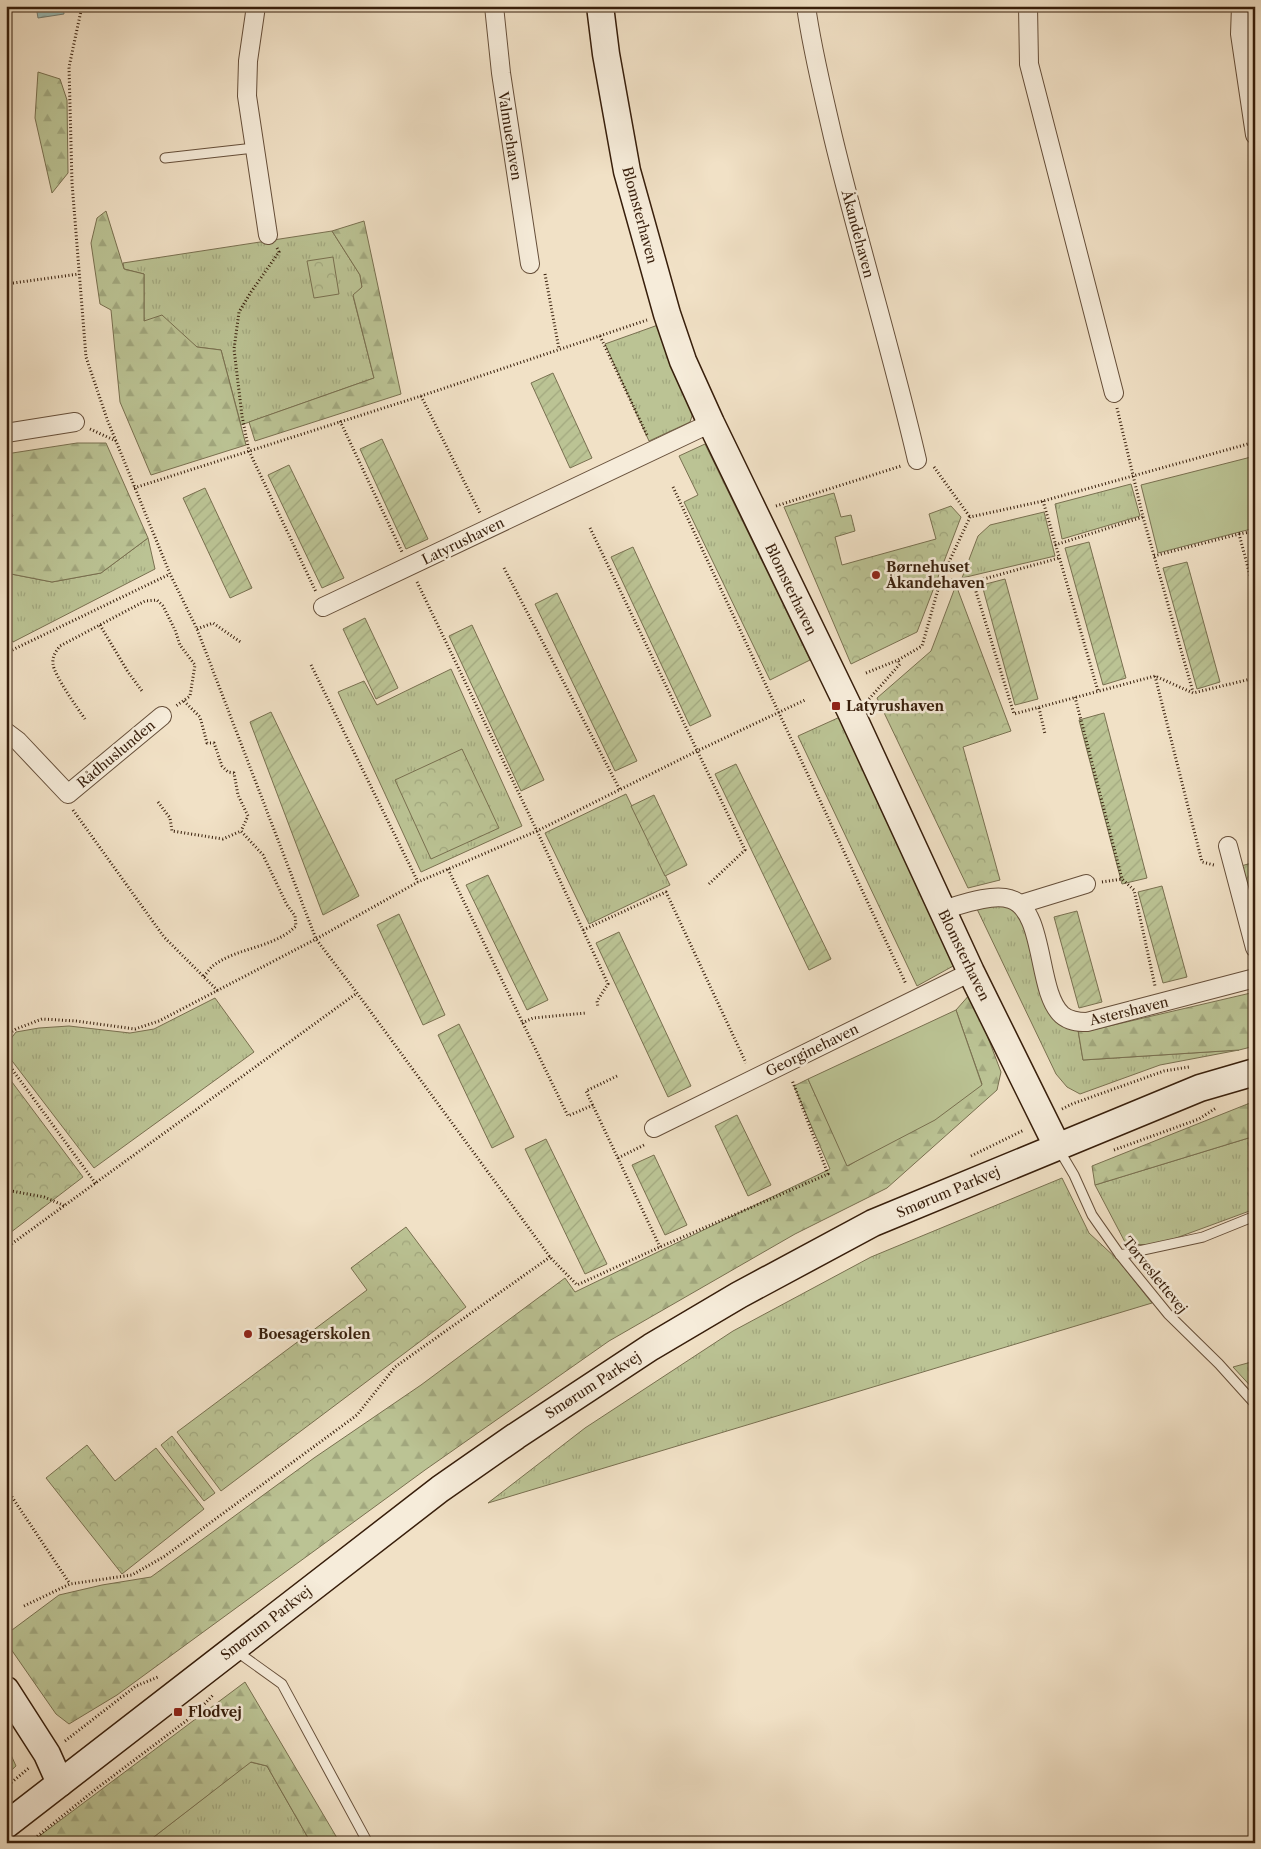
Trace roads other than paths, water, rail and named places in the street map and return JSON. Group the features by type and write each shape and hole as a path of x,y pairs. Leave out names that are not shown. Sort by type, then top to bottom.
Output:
{"street":[{"path":"256,6 248,61 247,96 268,235"},
{"name":"Valmuehaven","path":"494,6 501,73 530,264"},
{"name":"Blomsterhaven","path":"600,6 606,54 627,171 667,314 683,361 711,423 850,710 971,972 1057,1146"},
{"name":"Åkandehaven","path":"806,6 812,50 847,194 917,460"},
{"path":"1028,6 1029,64 1114,393"},
{"path":"1241,6 1240,34 1255,135"},
{"path":"6,433 75,422"},
{"name":"Latyrushaven","path":"323,607 711,423"},
{"name":"Rådhuslunden","path":"6,732 18,741 68,794 162,716"},
{"path":"1228,846 1255,948"},
{"path":"942,910 993,898 1009,898 1021,904 1086,884"},
{"name":"Astershaven","path":"1021,904 1030,918 1052,1000 1061,1014 1074,1022 1087,1022 1255,978"},
{"name":"Georginehaven","path":"654,1128 971,972"},
{"name":"Smørum Parkvej","path":"6,1825 440,1490 516,1436 651,1347 739,1295 873,1223 1200,1088 1255,1072"},
{"path":"6,1690 47,1754 60,1783"}],"lane":[{"path":"165,158 254,148"},
{"name":"Tørveslettevej","path":"1057,1146 1074,1175 1092,1215 1120,1255 1168,1314 1219,1364 1255,1404"},
{"path":"1120,1255 1203,1237 1255,1216"},
{"path":"233,1649 282,1684 368,1843"}],"water":[{"path":"36,6 63,6 64,14 38,18"}],"place":[{"name":"Børnehuset Åkandehaven","path":"876,575"},
{"name":"Latyrushaven","path":"836,706"},
{"name":"Boesagerskolen","path":"248,1334"},
{"name":"Flodvej","path":"178,1712"}]}
